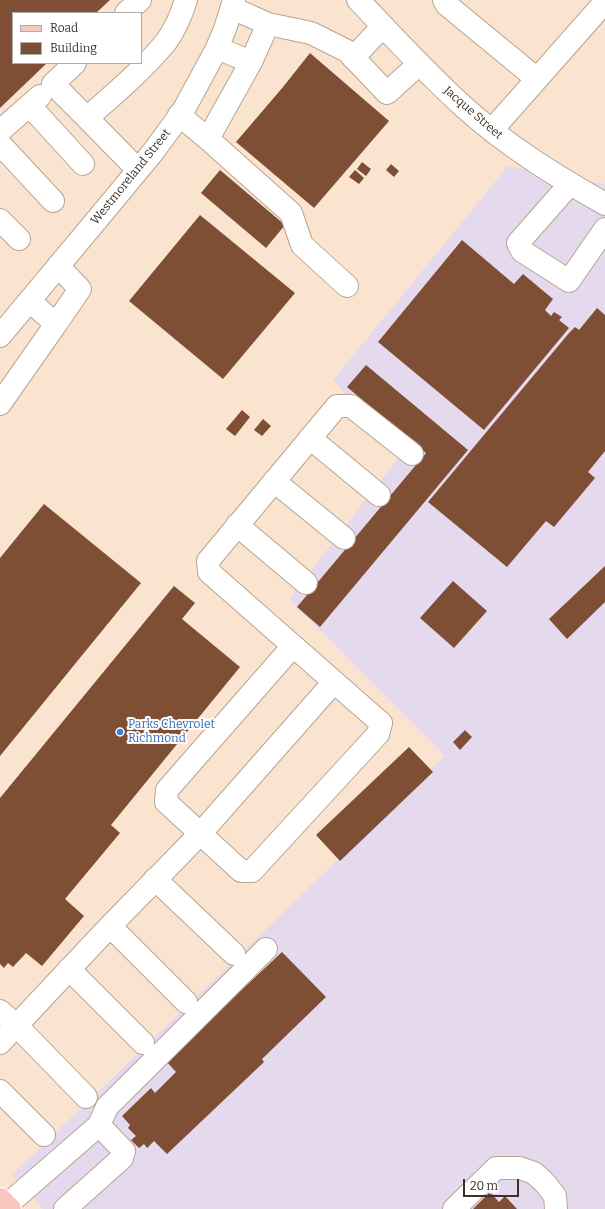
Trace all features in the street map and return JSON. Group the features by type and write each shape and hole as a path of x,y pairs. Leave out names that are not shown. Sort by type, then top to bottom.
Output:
{"street":[{"path":"127,12 140,0"},
{"path":"87,118 142,67 166,41 186,0"},
{"name":"Jacque Street","path":"358,0 419,64 465,109 504,139 570,184 605,204"},
{"path":"444,0 447,5 537,79"},
{"path":"492,130 605,2"},
{"path":"233,4 268,24 311,34 346,51 387,92 419,64"},
{"name":"Westmoreland Street","path":"0,336 138,170 179,116 217,48 233,4"},
{"path":"208,139 251,62 268,24"},
{"path":"353,58 383,26"},
{"path":"217,48 251,62"},
{"path":"0,131 30,106 74,64"},
{"path":"52,84 138,170"},
{"path":"30,106 83,164"},
{"path":"179,116 208,139 291,213 302,245 347,286"},
{"path":"0,144 53,201"},
{"path":"570,184 518,243 522,251 569,281 605,229"},
{"path":"0,220 19,239"},
{"path":"0,404 80,289 58,266"},
{"path":"30,301 56,324"},
{"path":"293,646 166,790 166,802 241,871 252,871 378,734 381,723 209,572 208,561 337,406 351,406 412,454"},
{"path":"310,438 379,495"},
{"path":"274,481 344,538"},
{"path":"237,525 306,583"},
{"path":"0,1043 8,1018 69,969 200,834 334,682"},
{"path":"155,879 234,954"},
{"path":"110,926 186,1002"},
{"path":"6,1204 99,1126 107,1106 266,949"},
{"path":"69,969 143,1043"},
{"path":"8,1018 86,1097"},
{"path":"0,1092 44,1135"},
{"path":"65,1209 122,1158 124,1151 99,1126"},
{"path":"454,1209 496,1168 520,1168 534,1173 545,1183 555,1196 556,1209"}],"shaded area":[{"path":"508,166 605,184 605,1209 43,1209 12,1175 445,756 289,599 401,454 333,380"}],"building":[{"path":"0,0 110,0 97,12 12,12 12,64 46,64 0,108"},
{"path":"310,53 389,121 314,208 236,142"},
{"path":"362,162 371,169 366,176 357,169"},
{"path":"391,164 399,171 394,177 386,170"},
{"path":"220,170 285,225 266,248 201,193"},
{"path":"355,170 364,178 359,184 349,177"},
{"path":"200,215 295,293 223,379 129,301"},
{"path":"462,240 514,284 523,274 553,299 545,310 551,316 554,312 562,317 559,320 569,328 484,430 378,342"},
{"path":"597,308 605,315 605,451 588,472 595,478 554,527 546,521 507,567 428,502 569,333 575,327 579,330"},
{"path":"366,365 468,450 320,627 297,607 426,453 347,387"},
{"path":"242,410 250,417 235,436 226,429"},
{"path":"263,419 271,426 262,436 254,430"},
{"path":"44,504 141,583 0,756 0,558"},
{"path":"605,566 605,602 567,639 549,619"},
{"path":"453,581 487,611 454,648 420,618"},
{"name":"Parks Chevrolet Richmond","path":"174,586 195,603 182,619 240,667 111,825 120,833 65,899 84,916 42,966 26,953 13,967 8,963 4,968 0,964 0,798"},
{"path":"465,730 472,737 460,750 453,742"},
{"path":"409,747 433,772 340,861 316,835"},
{"path":"282,952 326,997 262,1059 264,1062 167,1154 154,1141 147,1148 144,1144 139,1148 131,1140 136,1136 128,1128 130,1125 122,1116 151,1088 155,1093 176,1072 166,1061"},
{"path":"490,1192 499,1202 505,1196 517,1209 473,1209"}],"place":[{"name":"Parks Chevrolet Richmond","path":"120,732"}]}
